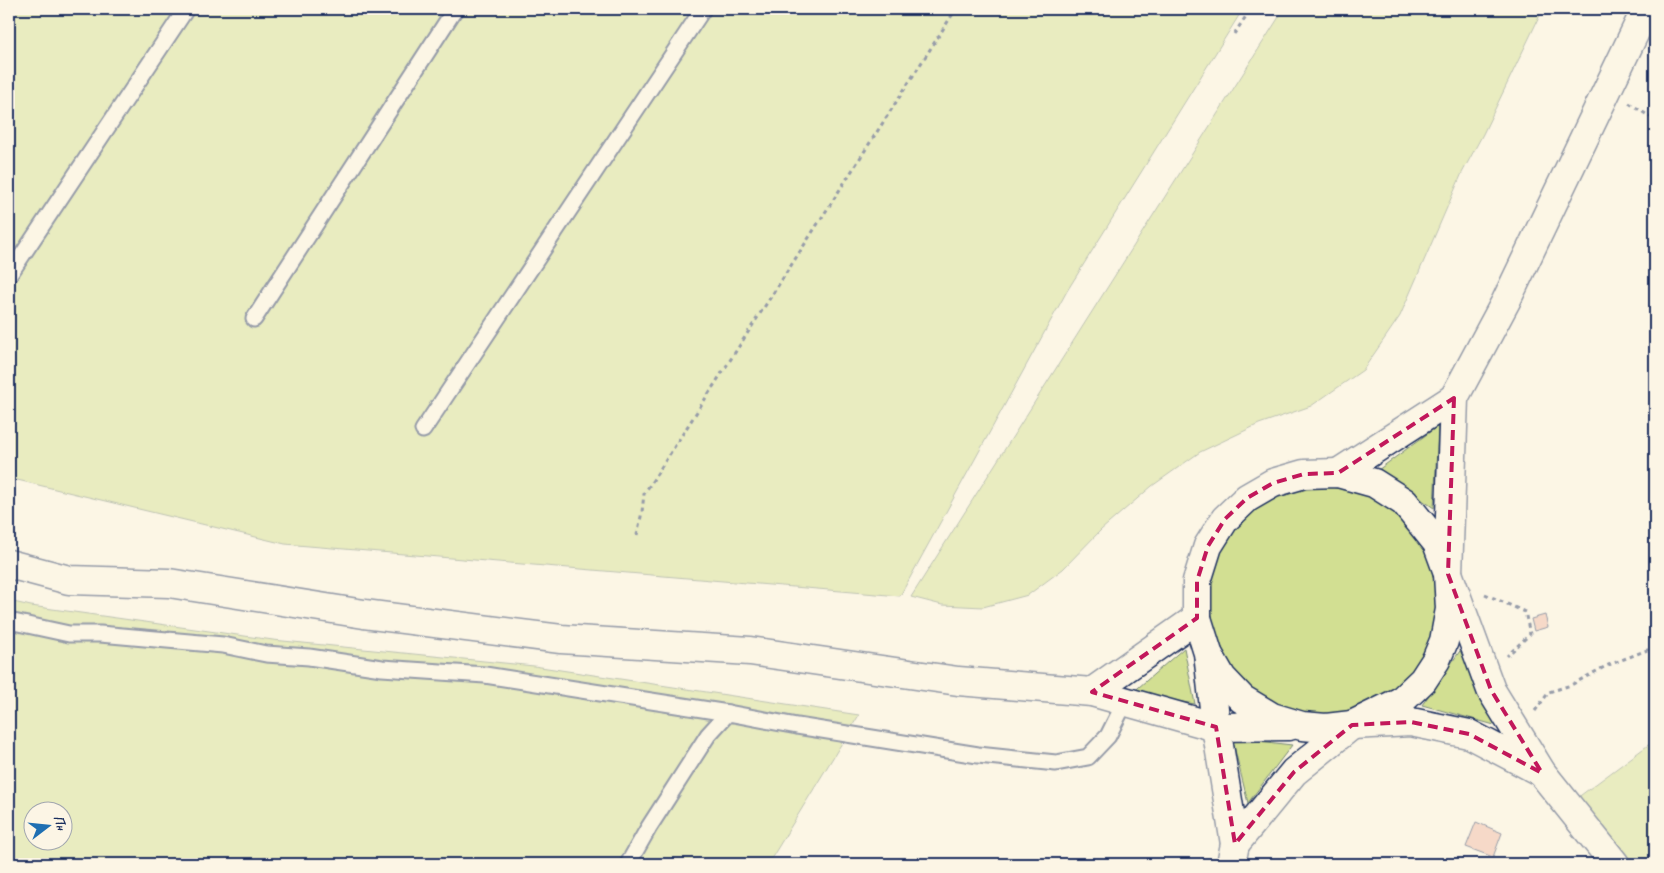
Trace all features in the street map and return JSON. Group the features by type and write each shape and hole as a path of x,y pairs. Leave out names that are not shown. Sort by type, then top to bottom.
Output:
{"street":[{"path":"1233,854 1294,772 1352,724 1401,702 1423,680 1436,660 1444,641 1450,609 1448,574 1454,398 1506,301 1646,9"},
{"path":"1338,473 1454,398"},
{"path":"1233,854 1208,653 1197,618 1197,581 1208,546 1225,519 1247,498 1273,483 1304,474 1338,473 1374,483 1404,502 1437,543 1491,690 1542,773 1615,864"},
{"path":"9,564 69,580 169,583 364,614 561,640 750,651 958,681 1092,692 1216,727 1302,726 1326,728 1352,724 1411,722 1468,734 1542,773"},
{"path":"1092,692 1197,618"},
{"path":"1208,653 1222,678 1242,699 1272,717 1302,726"}],"lane":[{"path":"9,275 186,9"},
{"path":"254,320 455,9"},
{"path":"423,430 704,9"},
{"path":"9,621 70,634 100,634 223,645 266,654 309,657 382,668 485,675 728,713 969,754 1056,763 1088,757 1108,736 1125,702"},
{"path":"628,864 649,827 708,735 728,713"}],"path":[{"path":"637,536 644,494 956,9"},
{"path":"1234,34 1251,9"},
{"path":"1480,592 1525,612 1530,634"},
{"path":"1518,734 1549,692 1571,685 1606,666 1655,647"}],"highlighted area":[{"path":"1454,398 1448,574 1491,690 1542,773 1469,734 1411,722 1352,725 1294,772 1235,844 1216,727 1092,692 1197,618 1197,581 1208,546 1225,519 1247,498 1273,483 1304,474 1338,473"}],"green space":[{"path":"9,9 1243,9 1067,291 900,596 285,544 9,478"},
{"path":"1284,9 1543,9 1483,134 1462,173 1400,316 1363,370 1311,406 1259,424 1200,452 1152,486 1101,530 1063,569 1028,595 983,607 942,605 911,597"},
{"path":"1438,426 1434,508 1378,470"},
{"path":"1322,486 1356,491 1366,495 1377,500 1404,520 1424,547 1429,558 1433,568 1438,602 1433,636 1429,646 1424,657 1404,684 1377,704 1366,709 1356,713 1322,718 1288,713 1278,709 1267,704 1240,684 1220,657 1215,646 1211,636 1206,602 1211,568 1215,558 1220,547 1240,520 1267,500 1278,495 1288,491"},
{"path":"9,601 31,606 273,640 534,666 859,715 768,864 9,864"},
{"path":"1184,648 1195,704 1131,694"},
{"path":"1462,648 1498,726 1422,705"},
{"path":"1232,738 1292,745 1248,803"},
{"path":"1655,740 1655,864 1624,864 1573,801"}],"building":[{"path":"1545,615 1548,627 1534,631 1531,619"},
{"path":"1476,822 1502,833 1493,857 1466,847"}]}
